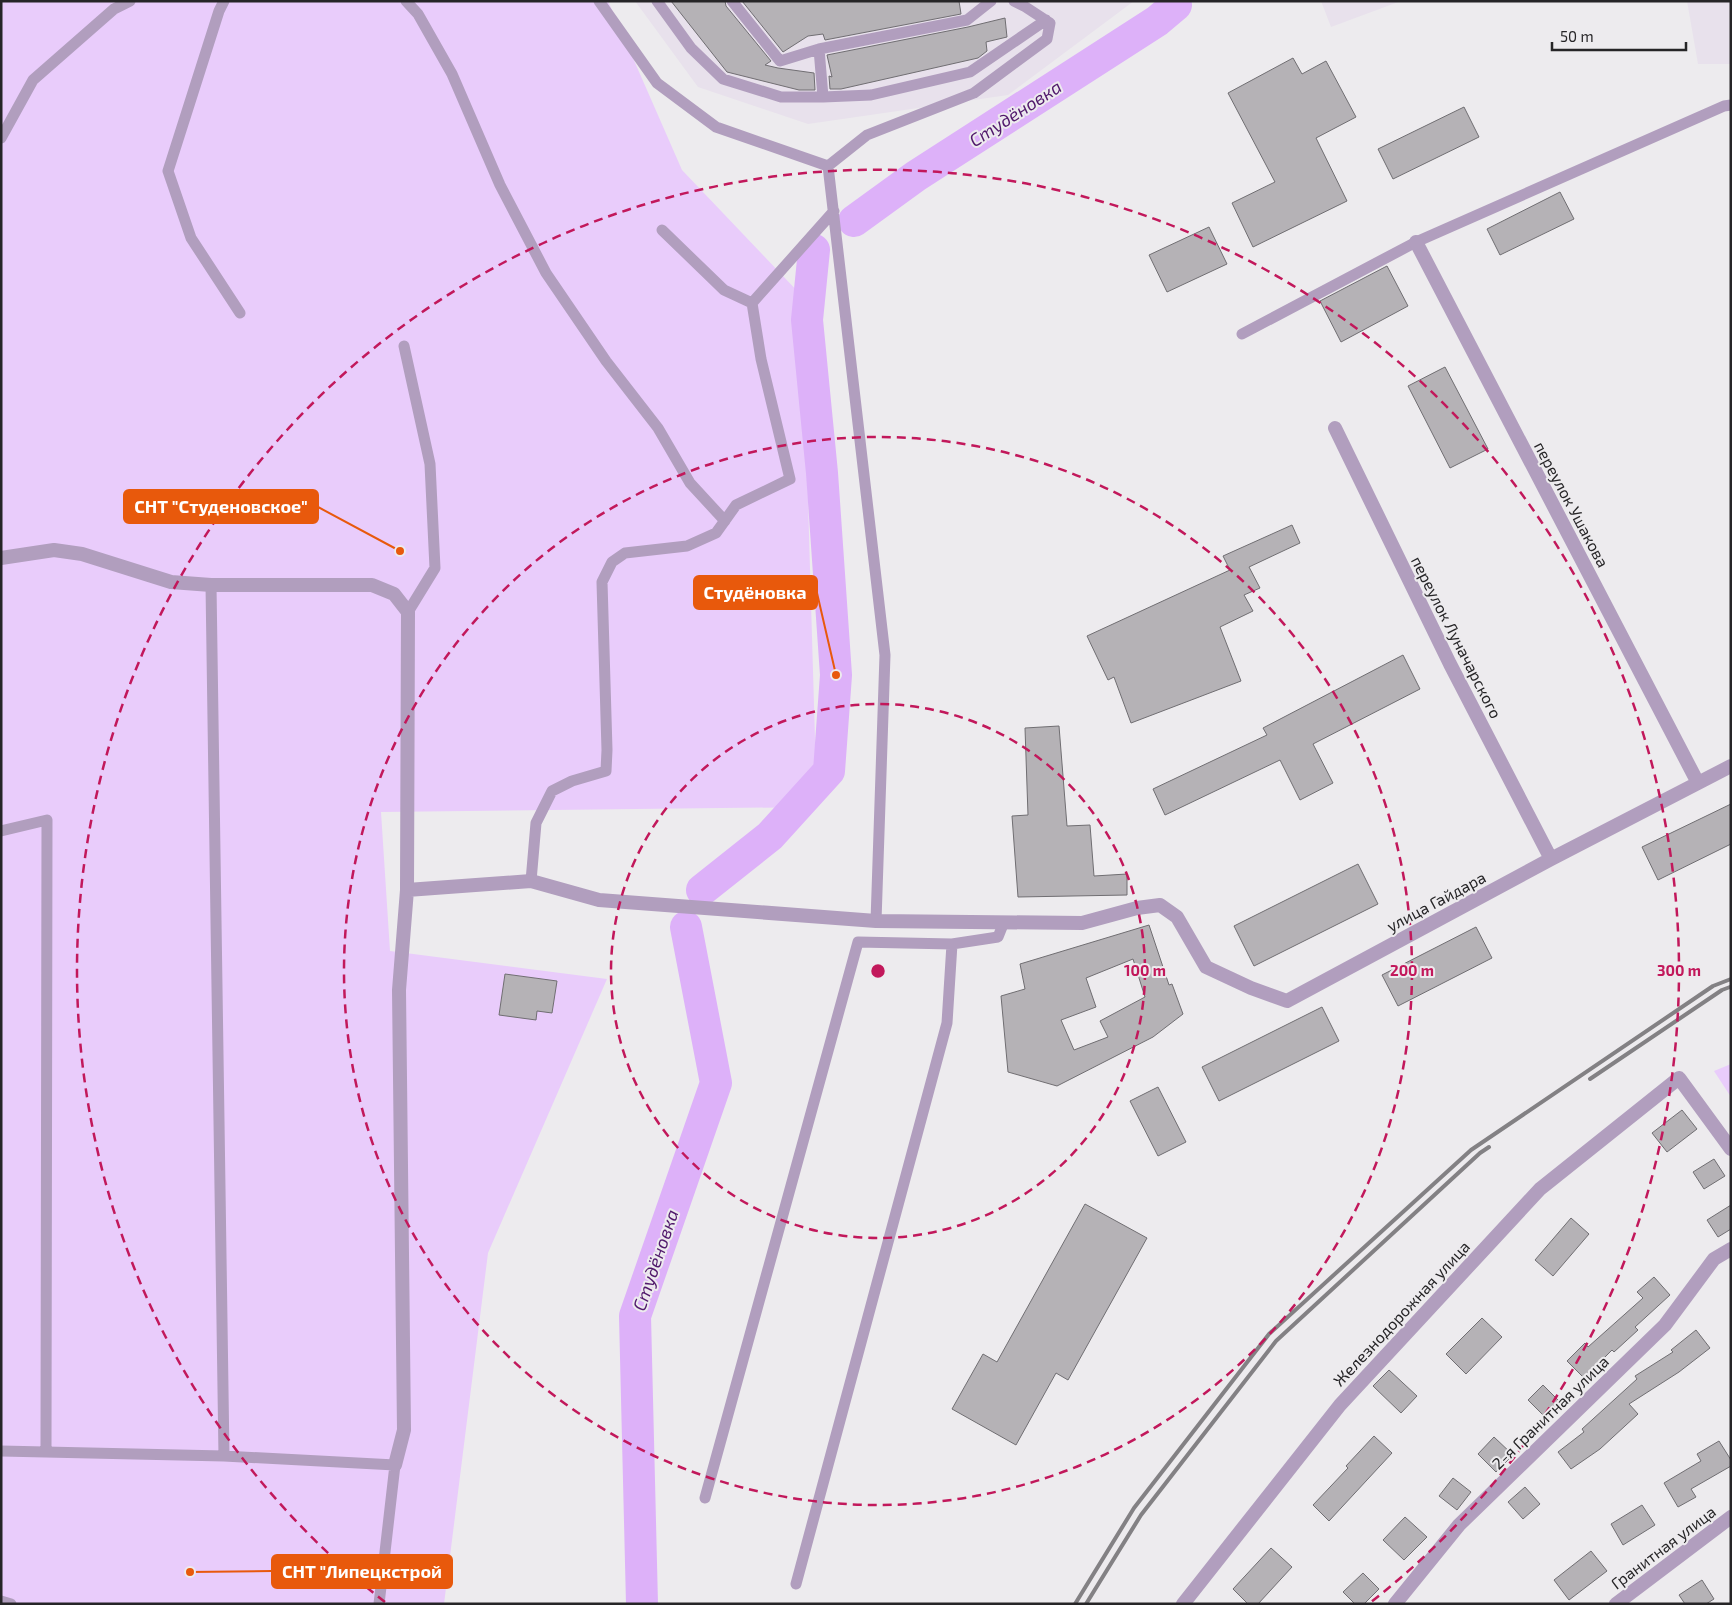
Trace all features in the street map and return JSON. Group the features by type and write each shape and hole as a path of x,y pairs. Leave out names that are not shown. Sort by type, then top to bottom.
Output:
{"street":[{"name":"переулок Ушакова","path":"1416,242 1698,783"},
{"name":"переулок Луначарского","path":"1335,428 1450,664 1551,859"},
{"path":"1,558 54,550 82,554 171,582 372,585 394,594 408,612 407,890 399,990 404,1430 395,1465"},
{"name":"улица Гайдара","path":"1004,922 1082,922 1137,908 1160,905 1177,917 1206,967 1251,988 1287,1001 1551,859 1731,766"},
{"path":"407,890 531,881 599,900 876,921 1004,922"},
{"name":"Железнодорожная улица","path":"1183,1604 1340,1405 1540,1189 1679,1078 1731,1149"},
{"name":"2-я Гранитная улица","path":"1394,1604 1459,1525 1665,1324 1714,1259 1731,1249"},
{"name":"Гранитная улица","path":"1616,1604 1731,1518"}],"lane":[{"path":"1,138 33,80 114,9 130,1"},
{"path":"224,1 218,11 168,171 191,238 240,312"},
{"path":"406,1 418,14 452,74 500,185 546,273 606,361 658,428 690,483 725,520"},
{"path":"599,1 657,83 716,127 828,166"},
{"path":"656,1 691,48 723,79 781,97 823,98 871,95 970,72 1046,20"},
{"path":"732,1 780,61 819,49 967,20 991,1"},
{"path":"828,166 867,135 974,93 1047,39 1050,23 1030,5 1014,1"},
{"path":"819,49 823,98"},
{"path":"1242,334 1416,242 1724,106 1731,105"},
{"path":"828,166 886,655 876,921"},
{"path":"752,303 834,211"},
{"path":"662,230 724,290 752,303"},
{"path":"531,881 536,823 552,790 572,781 606,771 602,582 612,562 624,553 687,546 716,533 736,505 790,479 761,358 752,303"},
{"path":"404,346 430,464 435,568 408,612"},
{"path":"211,584 224,1456"},
{"path":"1,831 47,820 46,1452"},
{"path":"705,1498 858,942 952,944 998,937 1004,922"},
{"path":"796,1584 947,1023 952,944"},
{"path":"1,1450 224,1456 395,1465 379,1604"},
{"path":"1,1601 11,1604"}],"shaded area":[{"path":"1,1 608,1 682,170 802,296 817,807 381,812 390,951 607,979 488,1253 444,1604 1,1604"},
{"path":"635,1 1134,1 1008,95 808,124 698,87"},
{"path":"1321,1 1401,1 1331,27"},
{"path":"1687,1 1731,1 1731,64 1698,64"},
{"path":"1731,1064 1731,1097 1714,1071"}],"building":[{"path":"671,1 725,1 726,6 771,61 765,65 814,73 815,90 799,90 727,72"},
{"path":"742,1 959,1 961,14 825,40 823,34 808,36 783,52"},
{"path":"1005,18 1007,37 986,42 987,51 978,58 841,89 830,89 829,76 832,77 827,55"},
{"path":"1293,58 1302,74 1326,61 1356,117 1316,138 1347,201 1253,247 1232,203 1275,182 1228,93"},
{"path":"1464,107 1479,137 1393,179 1378,149"},
{"path":"1560,192 1574,219 1500,255 1487,229"},
{"path":"1209,227 1227,264 1167,292 1149,255"},
{"path":"1387,266 1408,306 1341,342 1320,301"},
{"path":"1445,367 1488,449 1450,468 1408,386"},
{"path":"1292,525 1300,543 1249,567 1260,588 1244,595 1253,611 1220,627 1241,681 1131,723 1114,677 1108,680 1087,636 1230,570 1223,556"},
{"path":"1403,655 1420,689 1313,744 1333,783 1300,800 1280,760 1165,815 1153,789 1267,735 1263,728"},
{"path":"1059,726 1067,826 1090,825 1094,876 1127,874 1127,895 1018,897 1012,816 1028,815 1025,728"},
{"path":"1731,804 1731,844 1658,880 1642,847"},
{"path":"1358,864 1378,904 1254,966 1234,926"},
{"path":"1149,925 1169,985 1172,984 1183,1014 1153,1037 1057,1086 1008,1072 1001,996 1025,989 1020,964","holes":["1133,959 1145,997 1100,1021 1108,1037 1074,1050 1061,1020 1096,1007 1086,978"]},
{"path":"1476,927 1492,958 1398,1006 1382,975"},
{"path":"505,974 557,981 552,1013 537,1011 536,1020 499,1015"},
{"path":"1322,1007 1339,1041 1219,1101 1202,1067"},
{"path":"1158,1087 1186,1142 1158,1156 1130,1101"},
{"path":"1682,1110 1697,1129 1667,1152 1652,1133"},
{"path":"1714,1159 1725,1176 1704,1189 1693,1172"},
{"path":"1085,1204 1147,1238 1068,1380 1056,1373 1016,1445 952,1409 983,1354 997,1362"},
{"path":"1731,1205 1731,1229 1718,1237 1707,1220"},
{"path":"1571,1218 1589,1234 1553,1276 1535,1260"},
{"path":"1654,1277 1670,1295 1635,1327 1638,1330 1614,1352 1612,1350 1584,1378 1567,1361 1585,1343 1588,1347 1643,1298 1637,1292"},
{"path":"1482,1318 1502,1337 1466,1374 1446,1354"},
{"path":"1696,1330 1710,1348 1679,1372 1629,1404 1638,1414 1600,1449 1571,1469 1558,1452 1584,1432 1582,1429 1637,1379 1635,1376 1673,1352 1671,1350"},
{"path":"1389,1370 1417,1396 1401,1413 1373,1386"},
{"path":"1543,1385 1560,1402 1545,1417 1528,1400"},
{"path":"1374,1436 1392,1453 1329,1521 1313,1505 1348,1468 1346,1466"},
{"path":"1494,1437 1513,1455 1496,1472 1478,1454"},
{"path":"1719,1441 1731,1460 1731,1466 1691,1489 1696,1497 1678,1507 1664,1483 1701,1461 1697,1454"},
{"path":"1453,1478 1471,1492 1457,1510 1439,1496"},
{"path":"1525,1487 1540,1504 1523,1519 1508,1502"},
{"path":"1642,1505 1655,1525 1623,1545 1611,1524"},
{"path":"1405,1517 1427,1537 1404,1560 1383,1540"},
{"path":"1271,1548 1292,1567 1258,1604 1248,1604 1233,1589"},
{"path":"1591,1551 1607,1571 1569,1600 1554,1580"},
{"path":"1363,1573 1379,1589 1364,1604 1355,1604 1343,1592"},
{"path":"1702,1580 1714,1599 1706,1604 1685,1604 1679,1595"}],"waterway":[{"name":"Студёновка","path":"854,221 916,176 1157,21 1176,5"},
{"name":"Студёновка","path":"702,890 770,836 829,771 836,675 822,473 807,320 814,250"},
{"name":"Студёновка","path":"642,1604 635,1316 716,1083 686,927"}],"railway":[{"path":"1075,1604 1134,1508 1269,1334 1471,1150 1713,986 1731,979"},
{"path":"1590,1079 1722,990 1730,987"},
{"path":"1086,1604 1141,1515 1276,1341 1480,1153 1489,1147"}],"place":[{"name":"СНТ \"Студеновское\"","path":"400,551"},
{"name":"Студёновка","path":"836,675"},
{"name":"СНТ \"Липецкстрой","path":"190,1572"}]}
